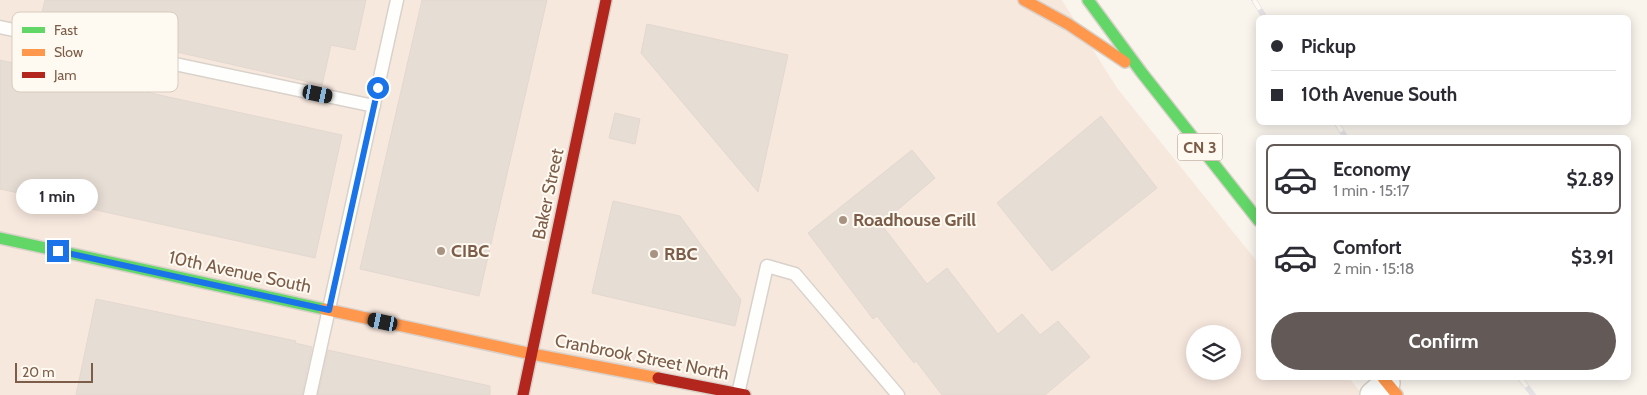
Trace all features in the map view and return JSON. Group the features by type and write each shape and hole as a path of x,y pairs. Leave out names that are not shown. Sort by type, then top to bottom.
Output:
{"main road":[{"name":"Baker Street","path":"523,395 606,0"},
{"path":"1024,0 1068,24 1142,73"},
{"name":"CN 3","path":"1088,0 1142,73 1256,217"},
{"path":"1094,0 1098,14"},
{"name":"10th Avenue South","path":"0,238 532,354"},
{"name":"Cranbrook Street North","path":"532,354 741,394"}],"lane":[{"path":"310,395 397,0"},
{"path":"178,65 374,106"},
{"path":"741,394 767,266 795,274 898,395"}],"shaded area":[{"path":"0,0 1062,0 1117,88 1256,260 1256,380 1351,380 1363,395 0,395"}],"building":[{"path":"45,0 366,0 355,50 331,45 322,85 178,52 178,12 42,12"},
{"path":"422,0 547,0 479,296 360,269"},
{"path":"647,24 788,55 758,192 641,53"},
{"path":"0,60 12,63 12,92 146,92 342,135 315,258 0,189"},
{"path":"615,113 640,119 635,144 609,138"},
{"path":"1101,116 1157,188 1052,271 997,203"},
{"path":"912,150 935,178 881,224 927,284 947,268 998,334 1022,314 1040,335 1058,321 1090,357 1045,395 942,395 916,361 914,363 877,316 873,319 808,233"},
{"name":"RBC","path":"613,201 680,216 741,300 735,326 592,293"},
{"path":"96,299 296,341 295,343 312,347 302,395 76,395"},
{"path":"328,350 490,386 490,395 318,395"}],"railway":[{"path":"1254,0 1263,15"},
{"path":"1338,125 1344,135"},
{"path":"1522,380 1533,395"}],"traffic: fast":[{"path":"1088,0 1142,73 1256,217"},
{"path":"0,238 324,309"}],"traffic: slow":[{"path":"1024,0 1068,24 1125,62"},
{"path":"324,309 532,354 658,378"},
{"path":"1385,380 1397,395"}],"traffic: jam":[{"path":"523,395 606,0"},
{"path":"658,378 745,395"}],"place":[{"name":"Roadhouse Grill","path":"843,220"},
{"name":"CIBC","path":"441,251"},
{"name":"RBC","path":"654,254"}],"route":[{"path":"58,251 329,310 378,88"}]}
